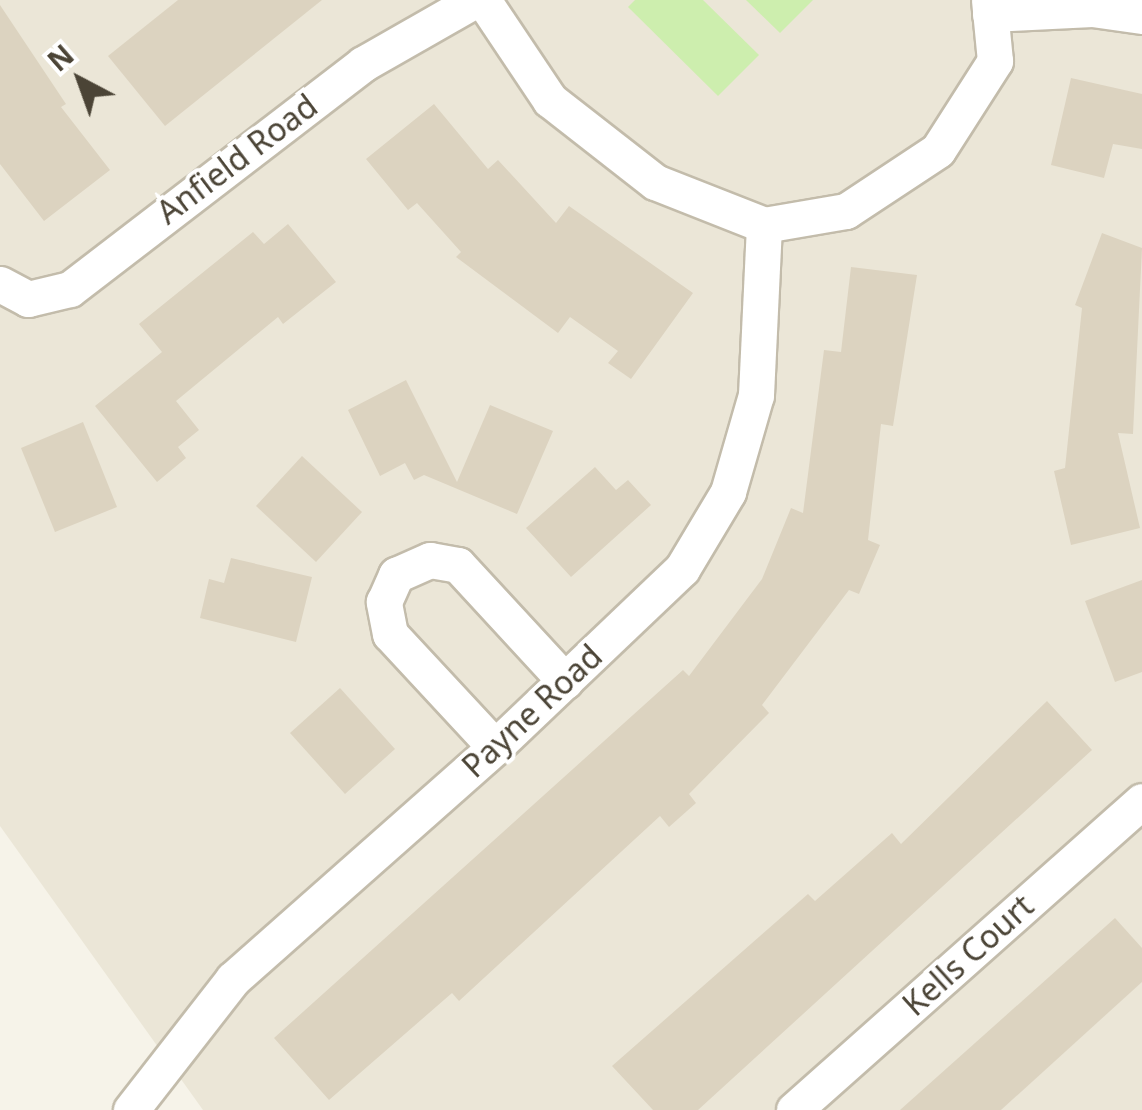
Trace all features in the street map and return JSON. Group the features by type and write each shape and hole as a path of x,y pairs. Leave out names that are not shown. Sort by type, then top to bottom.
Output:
{"street":[{"name":"Anfield Road","path":"0,284 28,299 70,289 363,64 475,0"},
{"path":"483,0 550,100 655,182 764,225 846,210 938,150 995,61 990,7 1092,9 1142,16"},
{"name":"Payne Road","path":"130,1110 233,979 495,748 682,570 728,492 756,395 764,225"},
{"path":"495,748 390,634 384,602 396,575 430,560 458,565 566,682"},
{"name":"Kells Court","path":"794,1110 1142,801"}],"shaded area":[{"path":"0,0 1142,0 1142,1110 203,1110 0,826"}],"green space":[{"path":"635,0 703,0 759,55 718,96 628,7"},
{"path":"746,0 813,0 780,33"}],"building":[{"path":"178,0 322,0 165,126 108,56"},
{"path":"0,5 66,104 61,107 110,170 44,221 0,164"},
{"path":"1071,78 1142,94 1142,149 1113,144 1104,178 1051,165"},
{"path":"434,104 488,169 498,160 556,223 569,206 693,293 631,379 608,363 618,351 570,317 558,333 456,257 461,252 417,203 408,210 366,159"},
{"path":"288,224 336,282 283,324 278,317 176,401 199,430 178,447 186,458 157,482 95,406 162,352 139,324 253,232 264,244"},
{"path":"1102,233 1142,248 1133,434 1118,433 1140,528 1071,545 1054,471 1065,468 1082,308 1075,305"},
{"path":"851,267 917,275 893,426 881,424 868,540 880,545 859,594 849,590 762,705 769,713 689,794 696,803 669,827 660,816 459,1001 452,993 329,1100 274,1038 683,670 689,676 762,579 791,508 803,513 824,350 841,352"},
{"path":"406,380 457,482 490,405 553,431 517,514 424,475 414,480 405,463 380,476 348,410"},
{"path":"83,422 117,507 55,532 21,448"},
{"path":"302,456 362,512 316,562 256,506"},
{"path":"595,467 616,490 628,480 651,505 571,577 526,528"},
{"path":"231,558 312,577 296,642 200,618 209,579 224,583"},
{"path":"1142,580 1142,672 1115,682 1085,601"},
{"path":"340,688 395,749 345,794 290,733"},
{"path":"1047,701 1092,750 698,1110 653,1110 612,1066 808,894 815,901 892,833 901,844"},
{"path":"1115,918 1142,948 1142,982 1001,1110 900,1110"}]}
